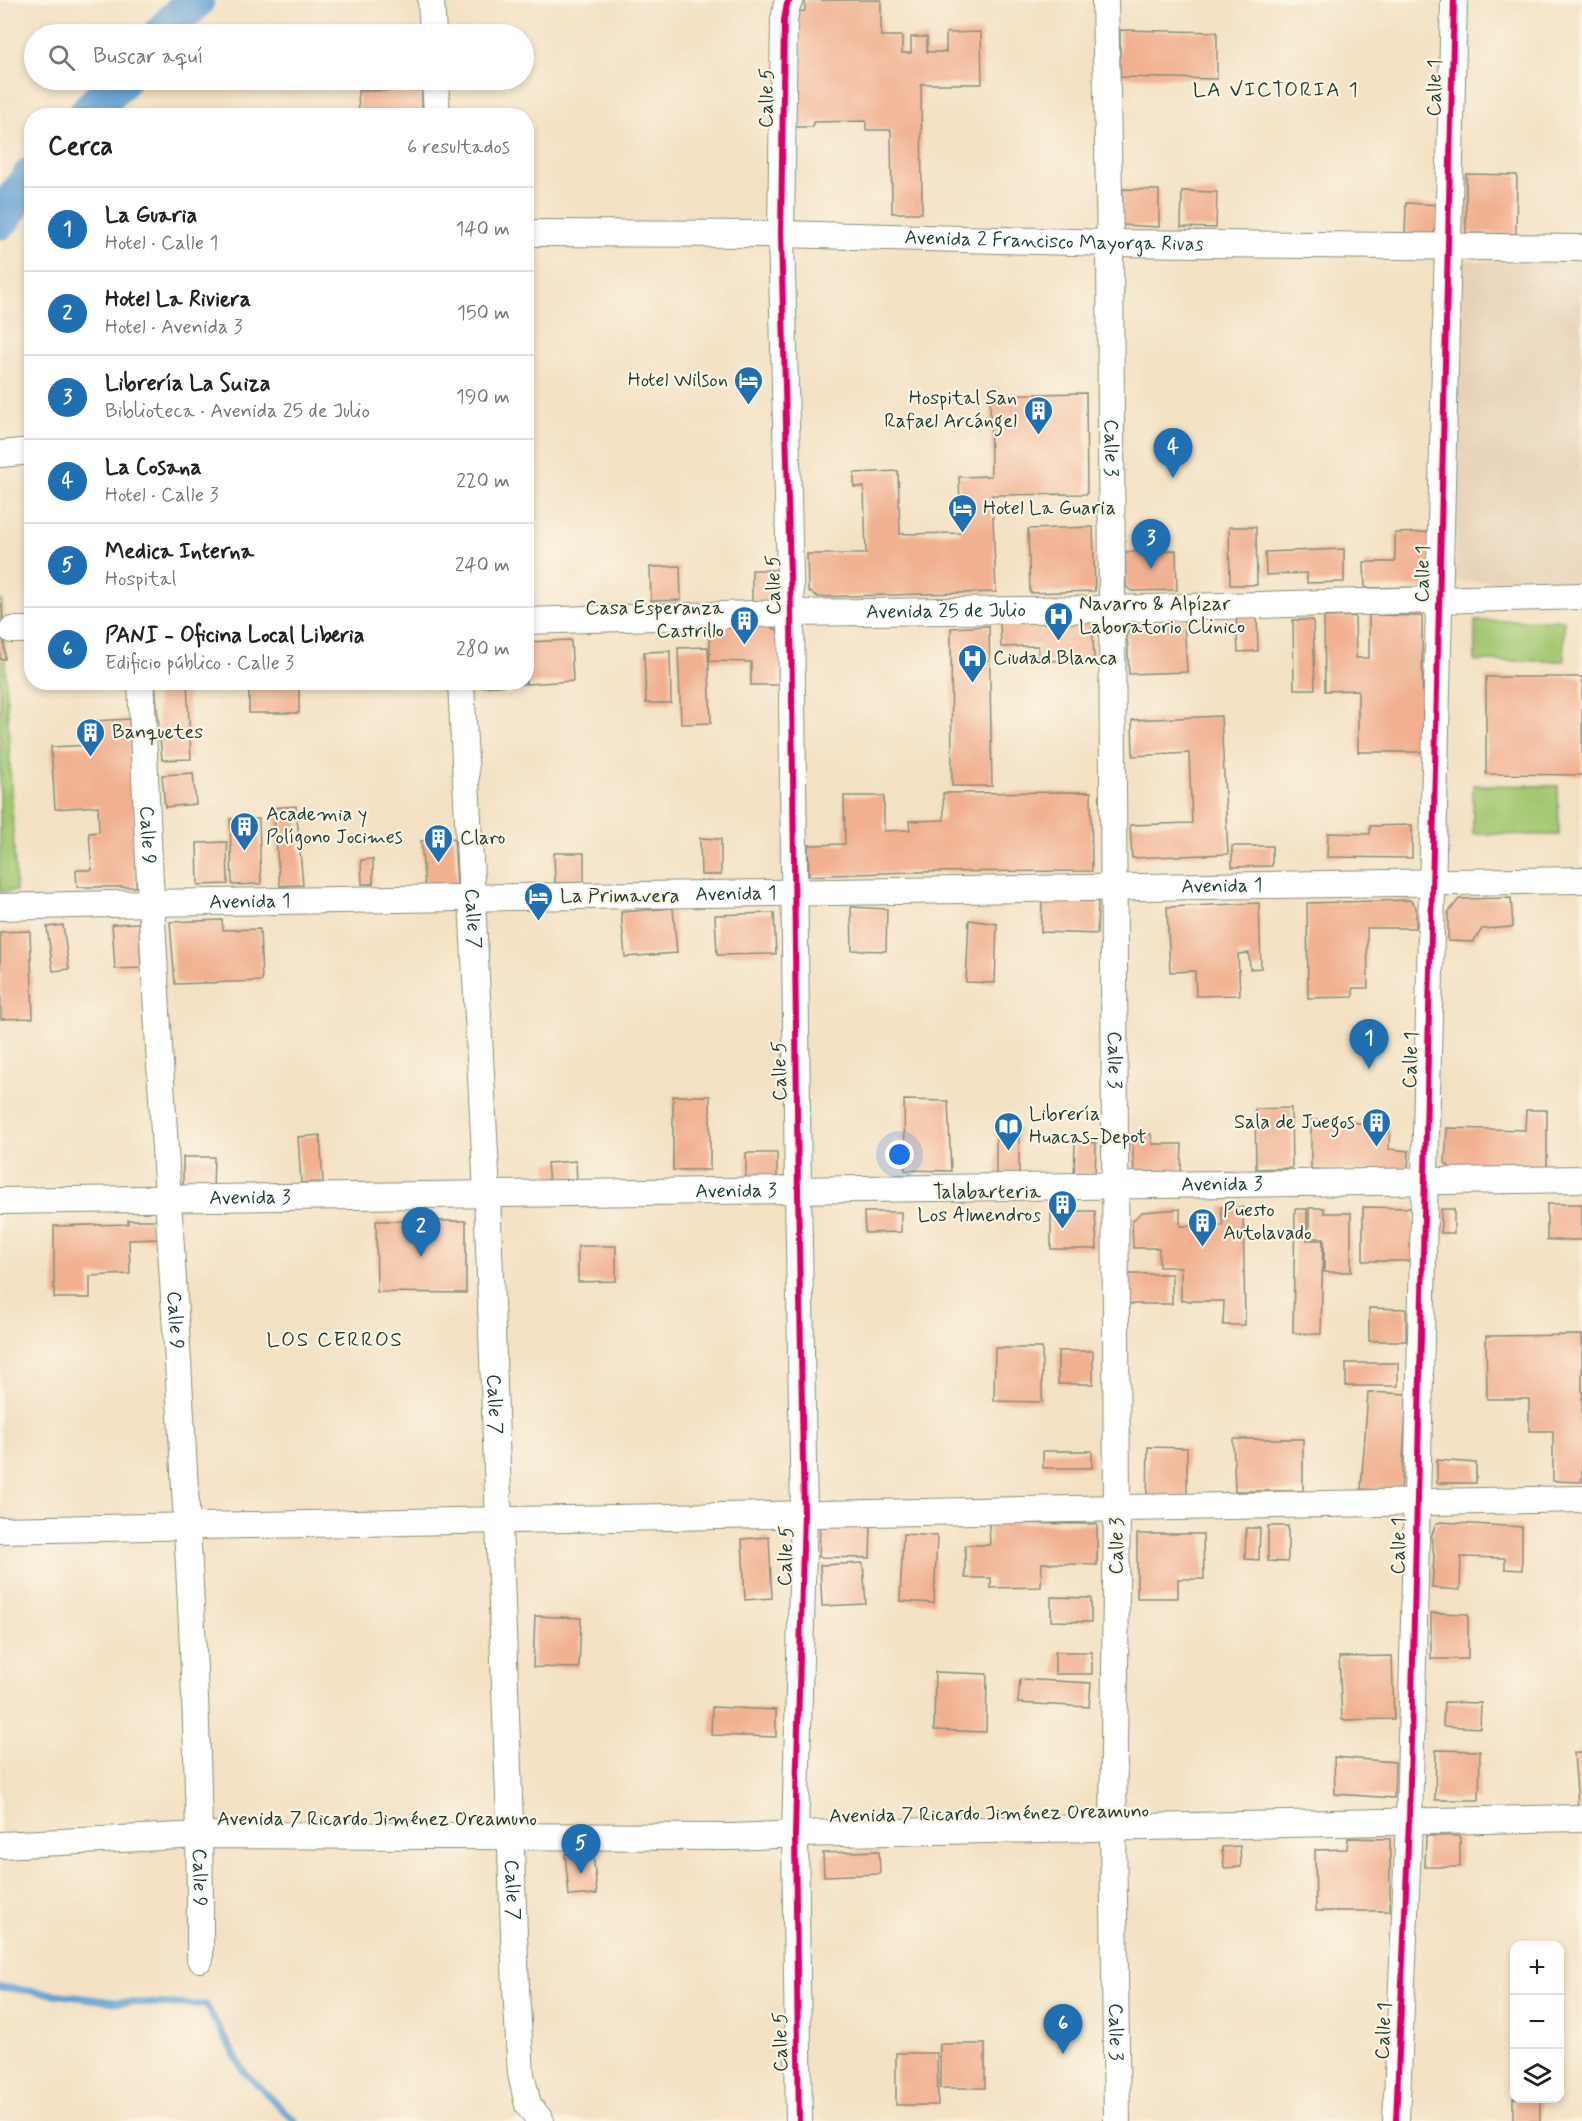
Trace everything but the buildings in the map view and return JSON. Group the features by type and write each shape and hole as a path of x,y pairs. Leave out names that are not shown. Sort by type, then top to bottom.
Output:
{"street":[{"path":"431,0 432,24"},
{"name":"Calle 3","path":"1105,0 1110,243 1117,1508 1113,1828 1117,2121"},
{"name":"Calle 1","path":"1396,2121 1409,1822 1454,0"},
{"name":"Calle 5","path":"787,10 782,234 791,613 804,1514 795,1833 799,2121"},
{"path":"436,90 437,108"},
{"name":"Avenida 2 Francisco Mayorga Rivas","path":"534,233 782,234 1110,243 1582,248"},
{"path":"0,454 24,452"},
{"name":"Avenida 25 de Julio","path":"534,621 791,613 1112,609 1582,596"},
{"name":"Calle 9","path":"141,690 150,903 187,1527 201,1835 200,1959"},
{"name":"Calle 7","path":"461,690 486,1194 516,1988 521,2074 528,2105 541,2121"},
{"name":"Avenida 1","path":"0,907 473,897 1582,880"},
{"name":"Avenida 3","path":"0,1201 1582,1179"},
{"path":"0,1530 1582,1499"},
{"name":"Avenida 7 Ricardo Jiménez Oreamuno","path":"0,1845 201,1835 733,1837 795,1833 1582,1818"}],"shaded area":[{"path":"1463,260 1582,263 1580,584 1455,581"}],"green space":[{"path":"0,600 2,600 16,891 0,892"},
{"path":"1564,620 1564,661 1475,661 1475,621"},
{"path":"1473,785 1558,786 1559,835 1473,834"}],"waterway":[{"path":"172,24 195,0"},
{"path":"94,108 111,90"},
{"path":"0,220 24,187"},
{"path":"0,1987 114,2002 206,2005 244,2072 295,2121"}],"cycle path":[{"path":"790,0 784,20 781,234 791,613 804,1514 795,1834 799,2121"},
{"path":"1396,2121 1409,1822 1454,0"}],"place":[{"name":"Hotel Wilson","path":"749,406"},
{"name":"Hospital San Rafael Arcángel","path":"1038,436"},
{"name":"La Cosana","path":"1173,478"},
{"name":"Hotel La Guaria","path":"962,534"},
{"name":"Librería La Suiza","path":"1151,569"},
{"name":"Navarro & Alpízar Laboratorio Clinico","path":"1058,642"},
{"name":"Casa Esperanza Castrillo","path":"745,646"},
{"name":"Ciudad Blanca","path":"972,684"},
{"name":"Banquetes","path":"91,758"},
{"name":"Academia y Polígono Jocimes","path":"245,852"},
{"name":"Claro","path":"439,864"},
{"name":"La Primavera","path":"539,922"},
{"name":"La Guaria","path":"1369,1069"},
{"name":"Sala de Juegos","path":"1376,1148"},
{"name":"Librería Huacas-Depot","path":"1008,1152"},
{"name":"Talabarteria Los Almendros","path":"1062,1230"},
{"name":"Puesto Autolavado","path":"1202,1248"},
{"name":"Hotel La Riviera","path":"421,1257"},
{"name":"Medica Interna","path":"581,1874"},
{"name":"PANI - Oficina Local Liberia","path":"1063,2054"}],"district":[{"name":"LA VICTORIA 1","path":"1276,90"},
{"name":"LOS CERROS","path":"335,1340"}]}
